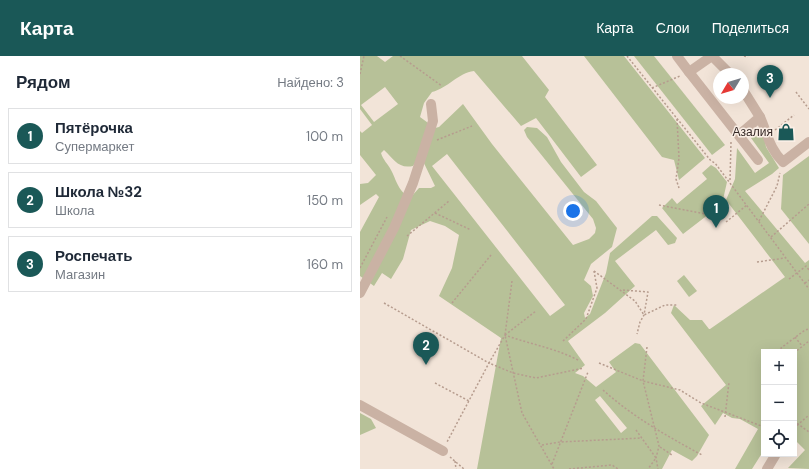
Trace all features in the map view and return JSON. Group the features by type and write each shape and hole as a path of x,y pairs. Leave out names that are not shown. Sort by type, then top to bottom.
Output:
{"street":[{"path":"676,56 758,160"},
{"path":"690,72 712,56 724,68"},
{"path":"749,100 760,117 768,135 773,152 783,162 809,142"},
{"path":"360,292 394,228 413,183 433,121 431,104"},
{"path":"739,135 760,117"},
{"path":"360,404 443,451"},
{"path":"767,469 774,457"}],"path":[{"path":"360,74 364,56"},
{"path":"400,56 442,86"},
{"path":"627,56 730,182 809,289"},
{"path":"743,56 748,57"},
{"path":"652,88 690,72"},
{"path":"770,85 780,78"},
{"path":"796,92 809,108"},
{"path":"768,135 794,115"},
{"path":"677,119 679,158 676,179 679,188"},
{"path":"426,145 472,126"},
{"path":"730,182 731,142"},
{"path":"759,221 777,186 780,173"},
{"path":"407,236 448,201"},
{"path":"770,237 809,204"},
{"path":"659,205 716,216"},
{"path":"726,222 747,205"},
{"path":"360,268 390,212"},
{"path":"435,213 471,230"},
{"path":"452,303 491,255"},
{"path":"757,262 786,258"},
{"path":"790,279 806,266 809,270"},
{"path":"563,341 586,319 597,288 594,271 622,290 635,301 644,315"},
{"path":"805,283 809,280"},
{"path":"512,281 505,336 513,373 522,413 554,469"},
{"path":"622,290 648,292 644,315 640,322 637,334"},
{"path":"384,303 489,363 513,373 536,378 584,368"},
{"path":"644,315 666,305 677,305"},
{"path":"462,468 443,451 489,363 505,336 536,311"},
{"path":"782,349 781,348 795,337 809,329"},
{"path":"505,336 533,345 564,352 578,360"},
{"path":"795,337 802,346"},
{"path":"797,350 809,341"},
{"path":"647,347 643,381 659,446 656,458 648,469"},
{"path":"599,363 643,381 680,390 702,403 761,426"},
{"path":"552,464 588,372"},
{"path":"725,417 729,382"},
{"path":"435,383 469,401"},
{"path":"603,390 621,407 654,429 702,455"},
{"path":"809,415 797,424 809,432"},
{"path":"636,430 656,458 658,469"},
{"path":"541,446 560,442 642,438"},
{"path":"659,446 672,455"},
{"path":"454,461 456,469"},
{"path":"569,469 612,465 618,469"}],"green space":[{"path":"360,56 377,56 385,62 393,56 522,56 549,90 545,97 597,165 581,177 536,118 521,126 474,71 468,72 432,92 424,103 420,117 435,128 439,127 463,104 492,144 573,245 589,239 595,233 596,228 593,219 527,137 524,130 527,127 537,128 547,137 561,162 584,192 596,201 617,228 612,247 591,264 584,280 591,286 593,296 584,313 585,318 590,314 606,273 610,253 652,216 657,216 677,238 675,243 668,245 656,230 615,261 635,286 605,313 568,341 585,365 575,373 583,376 596,387 616,372 609,362 635,343 640,344 709,435 697,456 692,461 672,450 662,469 477,469 501,338 439,296 452,268 459,235 445,226 430,221 411,230 403,259 391,279 382,273 374,286 360,276 360,232 379,197 376,194 360,205 360,184 368,183 376,175 360,155 360,131 362,133 372,125 360,109","holes":["385,87 398,104 374,122 361,105","384,150 400,165 408,167 413,166 420,155 435,186 431,188 419,188 411,197 407,195 398,186 381,153","447,154 565,305 550,316 432,166","600,396 627,428 621,433 595,400"]},
{"path":"584,56 624,56 705,158 679,180 674,160 662,157"},
{"path":"634,56 654,56 725,145 712,155"},
{"path":"758,133 764,134 766,147 779,168 745,191 805,263 809,260 809,469 788,468 805,450 797,442 797,349 761,349 761,455 752,469 735,469 758,429 740,419 732,418 723,413 715,425 701,406 726,385 671,313 674,305 690,320 702,320 710,329 785,277 726,200 735,179 737,148 755,173 769,163 751,138"},
{"path":"809,156 809,244 781,209 783,175"},
{"path":"711,165 716,168 727,182 722,204 683,234 662,208 672,198 677,204 707,179 702,173"},
{"path":"684,275 697,291 689,297 677,281"},
{"path":"360,413 371,419 376,428 360,435"}],"place":[{"name":"Роспечать","path":"770,98"},
{"name":"Азалия","path":"786,132"},
{"name":"Пятёрочка","path":"716,228"},
{"name":"Школа №32","path":"426,365"}]}
